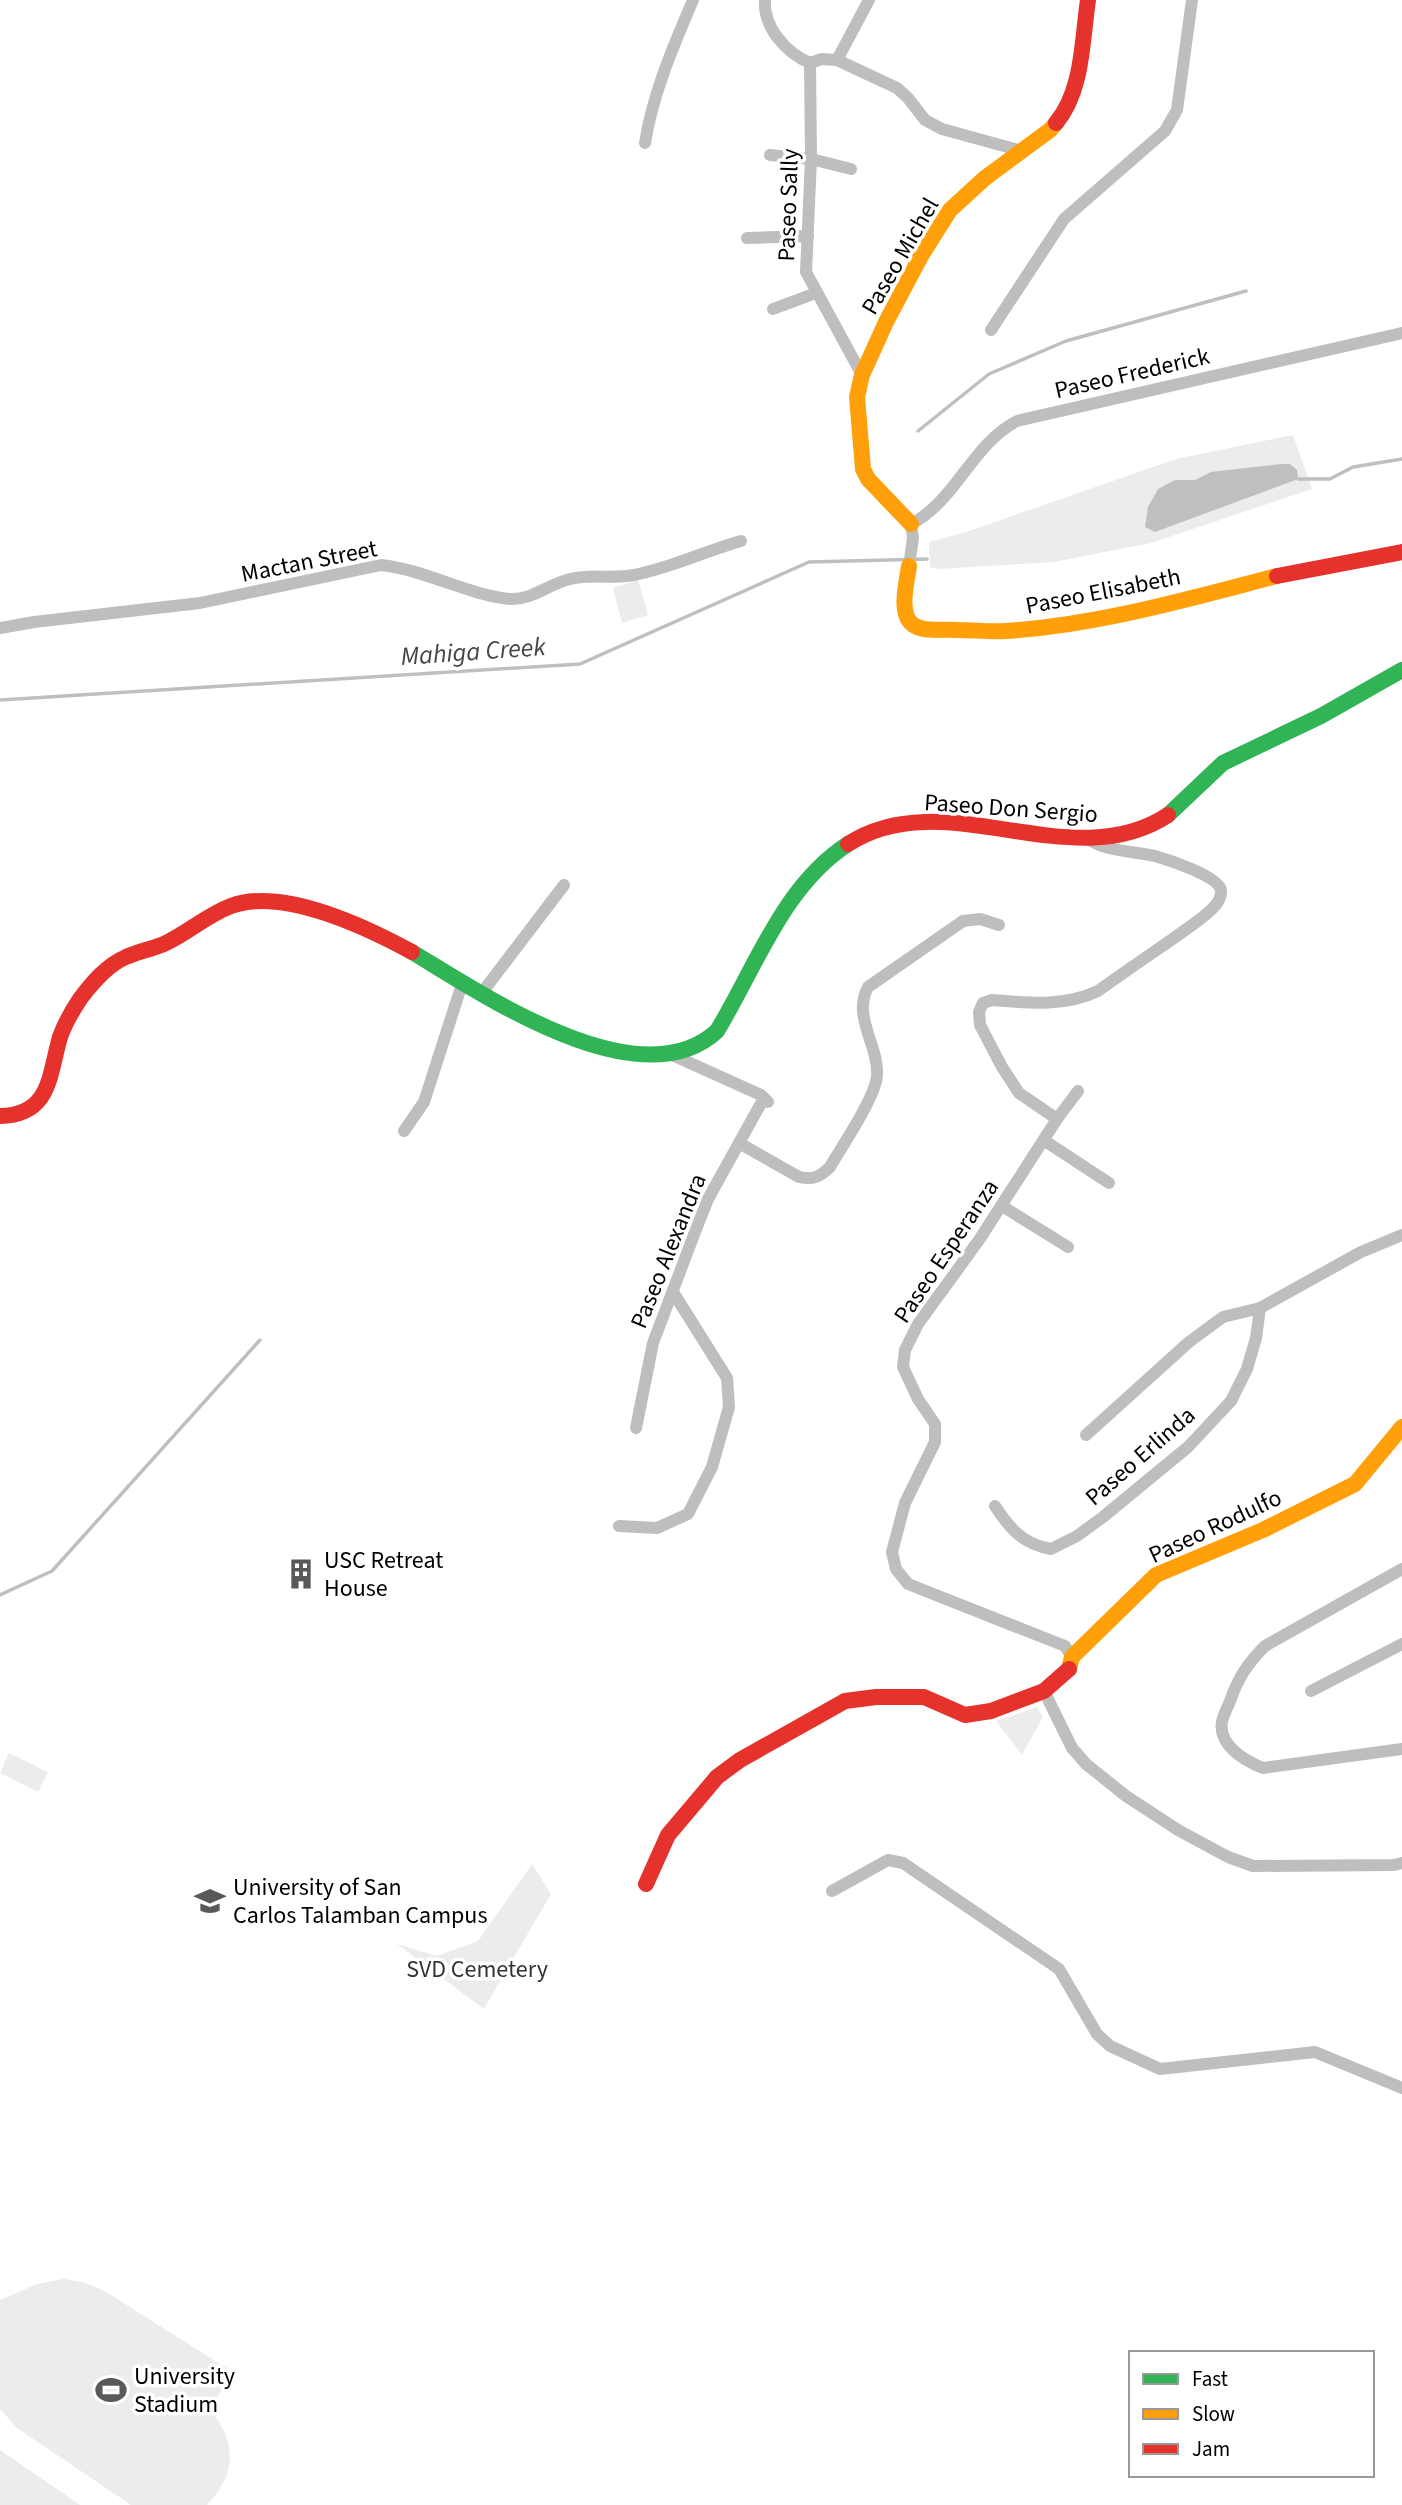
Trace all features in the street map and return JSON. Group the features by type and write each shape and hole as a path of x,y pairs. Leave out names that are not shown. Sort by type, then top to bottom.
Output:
{"street":[{"path":"645,143 650,114 662,77 693,0"},
{"path":"765,0 764,13 780,40 787,49 810,63 822,59 837,60 897,88 925,120 942,129 1022,151"},
{"path":"837,60 869,0"},
{"name":"Paseo Michel","path":"911,524 868,479 863,469 857,397 863,375 904,286 950,210 985,178 1050,130 1066,111 1071,102 1088,0"},
{"path":"991,330 1064,219 1165,131 1177,110 1192,0"},
{"name":"Paseo Sally","path":"810,63 811,159 806,272 863,375"},
{"path":"770,155 811,159 851,169"},
{"path":"747,239 808,236"},
{"path":"773,309 816,293"},
{"name":"Paseo Frederick","path":"911,524 930,513 991,439 1004,427 1017,421 1402,333"},
{"name":"Paseo Elisabeth","path":"911,524 914,533 906,616 915,626 930,629 1004,631 1080,622 1210,594 1276,576 1402,552"},
{"name":"Mactan Street","path":"0,628 200,603 381,565 419,572 494,596 512,599 531,596 567,580 635,575 741,541"},
{"name":"Paseo Don Sergio","path":"0,1116 20,1114 32,1108 38,1101 47,1087 67,1019 92,984 119,960 169,942 217,911 233,904 255,901 294,905 381,936 462,984 572,1040 628,1053 670,1054 697,1047 717,1031 801,887 832,854 851,841 894,825 927,822 1085,837 1115,836 1146,827 1181,804 1204,778 1226,761 1313,720 1402,670"},
{"path":"1057,1119 1019,1093 1002,1067 980,1025 979,1012 983,1003 992,1000 1060,1003 1083,998 1196,923 1213,909 1220,899 1221,891 1218,884 1210,878 1193,870 1151,855 1105,848 1085,837"},
{"path":"481,994 564,885"},
{"path":"739,1143 799,1177 810,1179 821,1176 830,1167 877,1080 877,1066 864,1021 861,999 868,987 963,921 980,919 999,925"},
{"path":"404,1131 424,1102 462,984"},
{"name":"Paseo Alexandra","path":"636,1428 653,1343 708,1199 766,1100 670,1054"},
{"name":"Paseo Esperanza","path":"1072,1657 1065,1646 908,1584 895,1570 892,1552 905,1503 935,1442 935,1424 918,1399 903,1367 905,1350 918,1324 1002,1206 1078,1091"},
{"path":"1045,1141 1109,1183"},
{"path":"1002,1206 1068,1247"},
{"path":"1086,1435 1189,1342 1223,1317 1260,1308 1361,1252 1402,1235"},
{"path":"619,1526 657,1528 688,1514 712,1467 729,1407 727,1378 673,1292"},
{"name":"Paseo Erlinda","path":"995,1506 1016,1535 1032,1544 1051,1549 1077,1536 1103,1517 1188,1447 1231,1401 1247,1369 1256,1338 1260,1308"},
{"name":"Paseo Rodulfo","path":"646,1884 668,1835 716,1777 740,1760 845,1701 876,1697 923,1698 965,1715 991,1711 1044,1691 1070,1668 1072,1657 1156,1575 1264,1530 1355,1484 1402,1427"},
{"path":"1402,1569 1265,1646 1247,1664 1236,1684 1222,1723 1224,1738 1233,1749 1247,1762 1262,1768 1402,1749"},
{"path":"1311,1691 1402,1644"},
{"path":"1044,1691 1072,1748 1086,1764 1126,1796 1228,1857 1253,1866 1402,1863"},
{"path":"832,1891 888,1860 903,1863 1059,1969 1097,2034 1110,2046 1160,2069 1315,2052 1402,2088"}],"green space":[{"path":"1293,435 1312,489 1151,543 1054,562 937,569 930,567 929,542 966,532 1176,459"},
{"path":"638,580 648,615 622,623 613,588"},
{"path":"1037,1707 1043,1717 1022,1755 996,1721"},
{"path":"9,1753 48,1772 38,1792 0,1773"},
{"name":"SVD Cemetery","path":"532,1864 551,1894 484,2009 397,1944 437,1956 478,1941"},
{"name":"University Stadium","path":"64,2279 86,2283 106,2292 233,2372 210,2409 225,2434 230,2458 224,2481 207,2505 131,2505 17,2428 0,2409 0,2300 37,2284"},
{"path":"0,2450 80,2505 0,2505"}],"shaded area":[{"path":"1290,464 1297,470 1298,479 1155,532 1145,527 1148,507 1158,489 1175,480 1195,480 1211,472"}],"waterway":[{"path":"918,431 989,374 1066,341 1246,291"},
{"path":"1298,479 1330,479 1353,467 1402,459"},
{"name":"Mahiga Creek","path":"0,700 580,664 809,562 927,559"},
{"path":"0,1595 52,1571 260,1340"}],"traffic: fast":[{"path":"1168,815 1223,763 1321,716 1402,670"},
{"path":"412,952 478,992 562,1034 605,1048 647,1055 685,1050 717,1031 788,905 825,861 848,844"}],"traffic: slow":[{"path":"911,524 868,479 863,469 857,397 862,375 921,256 950,210 985,178 1056,123"},
{"path":"909,566 904,598 906,615 915,626 936,630 1006,631 1075,623 1143,610 1277,576"},
{"path":"1069,1669 1072,1657 1156,1575 1263,1530 1355,1484 1402,1427"}],"traffic: jam":[{"path":"1056,123 1072,96 1076,81 1088,0"},
{"path":"1277,576 1402,552"},
{"path":"848,844 886,827 925,822 1091,838 1130,832 1168,815"},
{"path":"0,1116 17,1114 38,1101 50,1078 66,1022 80,999 106,970 119,960 166,943 231,906 252,901 274,902 323,912 412,952"},
{"path":"646,1884 668,1835 717,1777 740,1760 845,1701 876,1697 924,1697 965,1715 991,1711 1044,1691 1069,1669"}],"place":[{"name":"USC Retreat House","path":"301,1574"},
{"name":"University of San Carlos Talamban Campus","path":"210,1901"},
{"name":"University Stadium","path":"111,2390"}]}
